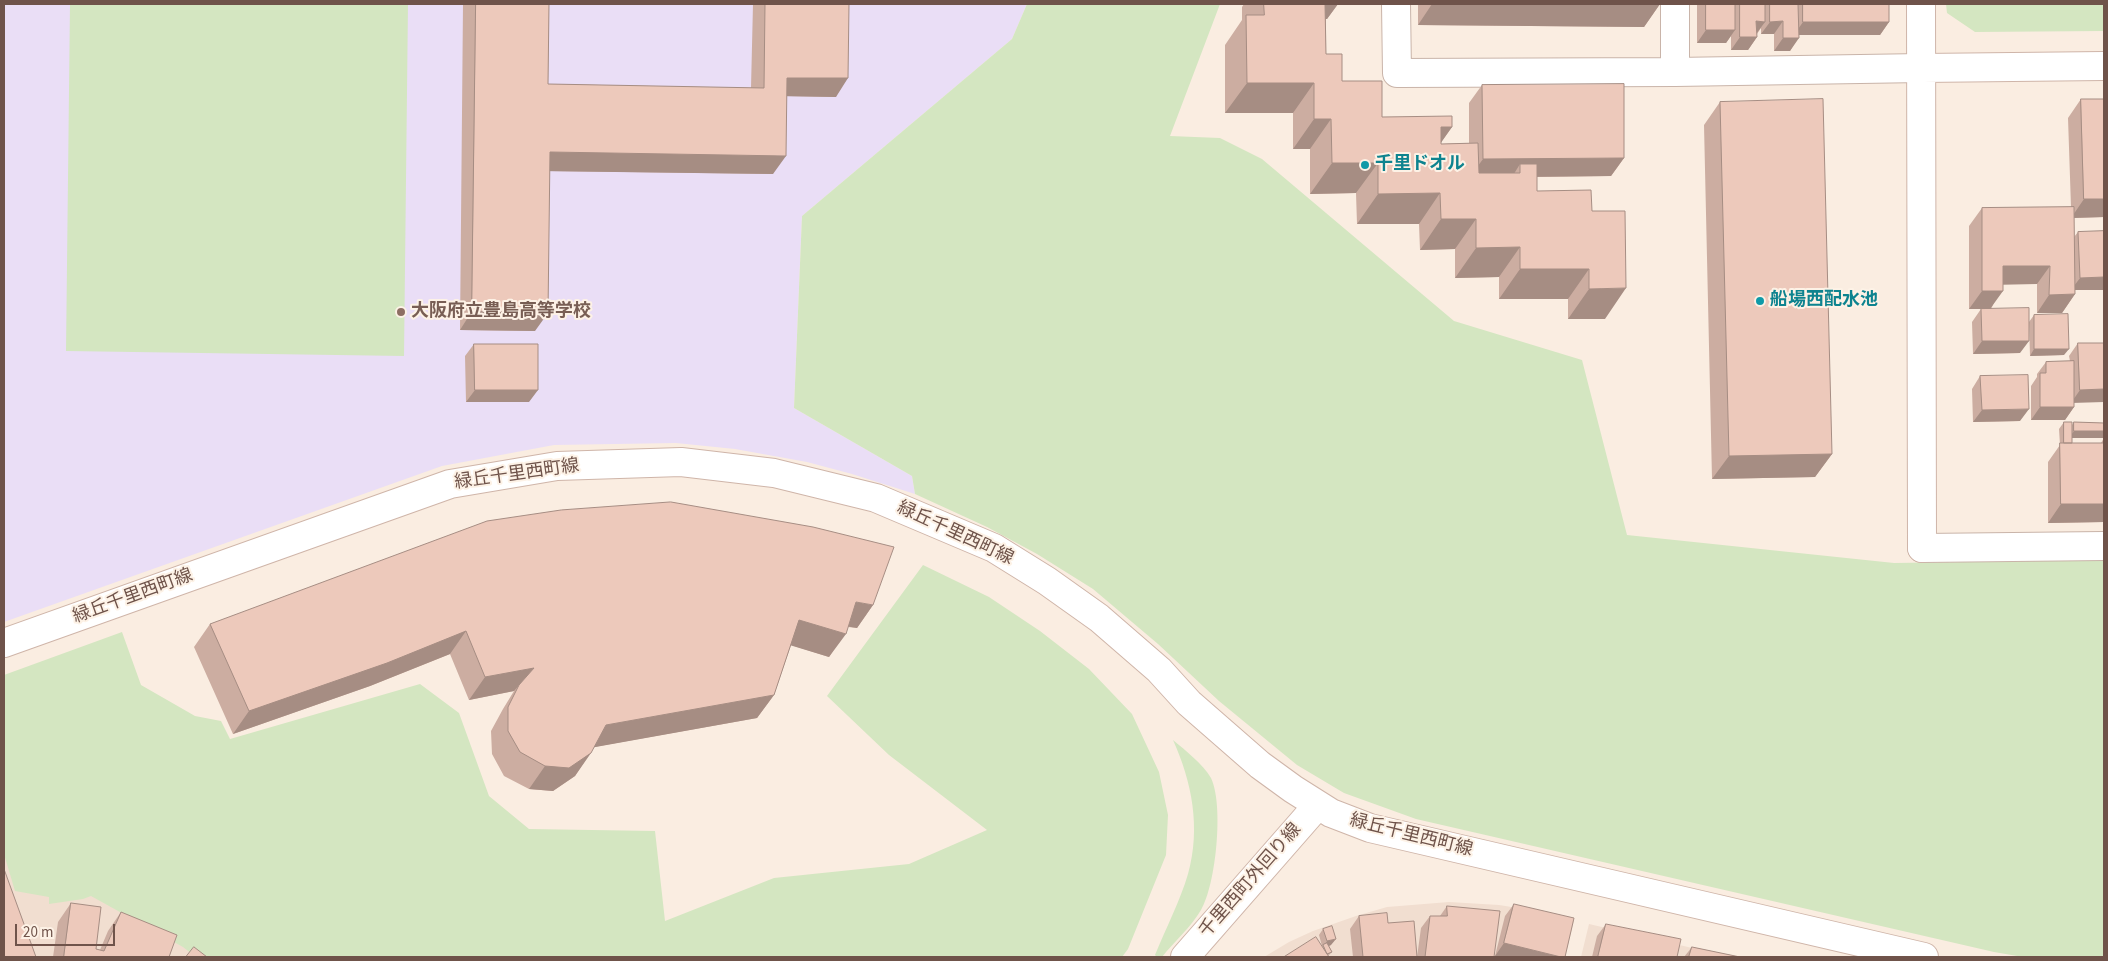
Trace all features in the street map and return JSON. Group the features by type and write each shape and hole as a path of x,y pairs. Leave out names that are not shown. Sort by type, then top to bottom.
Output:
{"street":[{"path":"1396,4 1397,73 1675,72 2104,66"},
{"path":"1675,4 1675,72"},
{"path":"1921,4 1922,548 2104,546"},
{"name":"緑丘千里西町線","path":"4,643 450,484 556,466 681,462 774,473 876,498 994,548 1047,581 1099,618 1153,664 1189,703 1260,765 1317,806 1344,819 1370,828 1924,957"},
{"name":"千里西町外回り線","path":"1185,957 1317,806"}],"shaded area":[{"name":"大阪府立豊島高等学校","path":"4,4 1027,4 1012,39 802,216 794,408 912,476 915,494 807,462 735,449 676,443 554,445 442,466 4,622"},
{"path":"4,847 238,957 4,957"},
{"path":"1449,902 1499,905 1543,912 1574,921 1565,957 1264,957 1289,942 1313,931 1356,916 1387,907"},
{"path":"1589,924 1731,957 1581,957"}],"green space":[{"path":"70,4 408,4 404,356 66,351"},
{"path":"1027,4 1220,4 1170,136 1220,138 1262,159 1454,321 1582,360 1627,535 1894,563 2104,560 2104,957 2023,957 1994,952 1416,819 1344,793 1297,765 1219,701 1158,644 1093,589 1037,554 987,527 915,494 912,476 794,408 802,216 1012,39"},
{"path":"1946,4 2104,4 2104,31 1975,32 1947,13"},
{"path":"923,565 989,597 1040,631 1089,669 1132,714 1159,772 1168,815 1166,855 1128,949 1122,957 196,957 183,947 91,896 49,904 49,897 15,891 4,854 4,675 122,632 141,685 195,716 221,721 230,739 420,684 459,713 489,796 529,829 655,831 665,921 774,878 909,864 987,830 889,755 827,696"},
{"path":"1173,740 1199,763 1211,778 1215,790 1218,825 1211,883 1201,910 1162,957 1157,957 1155,955 1185,884 1194,840 1190,789"}],"building":[{"path":"476,4 549,4 548,84 764,88 765,4 849,4 848,78 787,78 786,156 550,152 548,313 472,311"},
{"path":"1264,4 1325,4 1326,54 1342,54 1342,81 1382,81 1382,117 1452,116 1452,127 1441,127 1441,144 1478,143 1479,173 1520,173 1520,164 1537,164 1537,191 1591,190 1592,211 1625,211 1626,288 1589,289 1589,269 1520,269 1520,247 1476,248 1476,219 1441,219 1440,193 1378,194 1378,163 1332,163 1331,119 1314,119 1314,83 1247,83 1246,15 1264,15"},
{"path":"1706,4 1735,4 1735,30 1706,30"},
{"path":"1740,4 1765,4 1765,22 1756,21 1757,37 1740,37"},
{"path":"1770,4 1798,4 1799,38 1783,38 1783,21 1770,22"},
{"path":"1803,4 1889,4 1889,22 1803,22"},
{"path":"1624,84 1624,158 1483,159 1482,85"},
{"name":"船場西配水池","path":"1823,99 1832,454 1729,456 1720,102"},
{"path":"2081,99 2104,99 2104,199 2084,199"},
{"path":"2074,207 2075,294 2049,295 2050,266 2003,266 2003,291 1982,291 1982,208"},
{"path":"2104,231 2104,277 2080,278 2078,232"},
{"path":"2029,308 2029,341 1982,341 1981,309"},
{"path":"2068,314 2069,349 2034,349 2034,315"},
{"path":"2078,343 2104,343 2104,389 2080,390"},
{"path":"474,344 538,344 538,390 475,390"},
{"path":"2074,361 2074,407 2040,407 2040,373 2046,373 2046,362"},
{"path":"2028,375 2029,409 1982,410 1980,376"},
{"path":"2064,422 2072,422 2072,443 2064,443"},
{"path":"2074,422 2104,423 2104,431 2074,431"},
{"path":"2060,443 2104,443 2104,504 2061,504"},
{"path":"671,502 813,527 894,547 873,605 856,602 846,634 799,620 774,695 606,725 591,753 569,768 545,766 520,752 508,731 508,707 519,685 534,668 485,677 466,631 387,663 249,711 210,624 487,521 561,510"},
{"path":"4,869 36,957 4,957"},
{"path":"71,903 101,907 96,949 104,951 121,912 177,935 169,957 64,957"},
{"path":"1514,904 1574,918 1565,957 1504,943"},
{"path":"1447,906 1500,911 1494,957 1425,957 1430,916 1447,916"},
{"path":"1387,913 1388,923 1414,921 1417,957 1363,957 1359,916"},
{"path":"1606,924 1681,939 1677,957 1598,957"},
{"path":"1332,926 1336,939 1327,941 1323,929"},
{"path":"1316,937 1329,957 1284,957"},
{"path":"1327,943 1332,952 1327,954 1323,945"},
{"path":"194,947 207,957 186,957"},
{"path":"1692,947 1740,957 1689,957"}],"place":[{"name":"千里ドオル","path":"1365,165"},
{"name":"船場西配水池","path":"1760,301"},
{"name":"大阪府立豊島高等学校","path":"401,312"}]}
